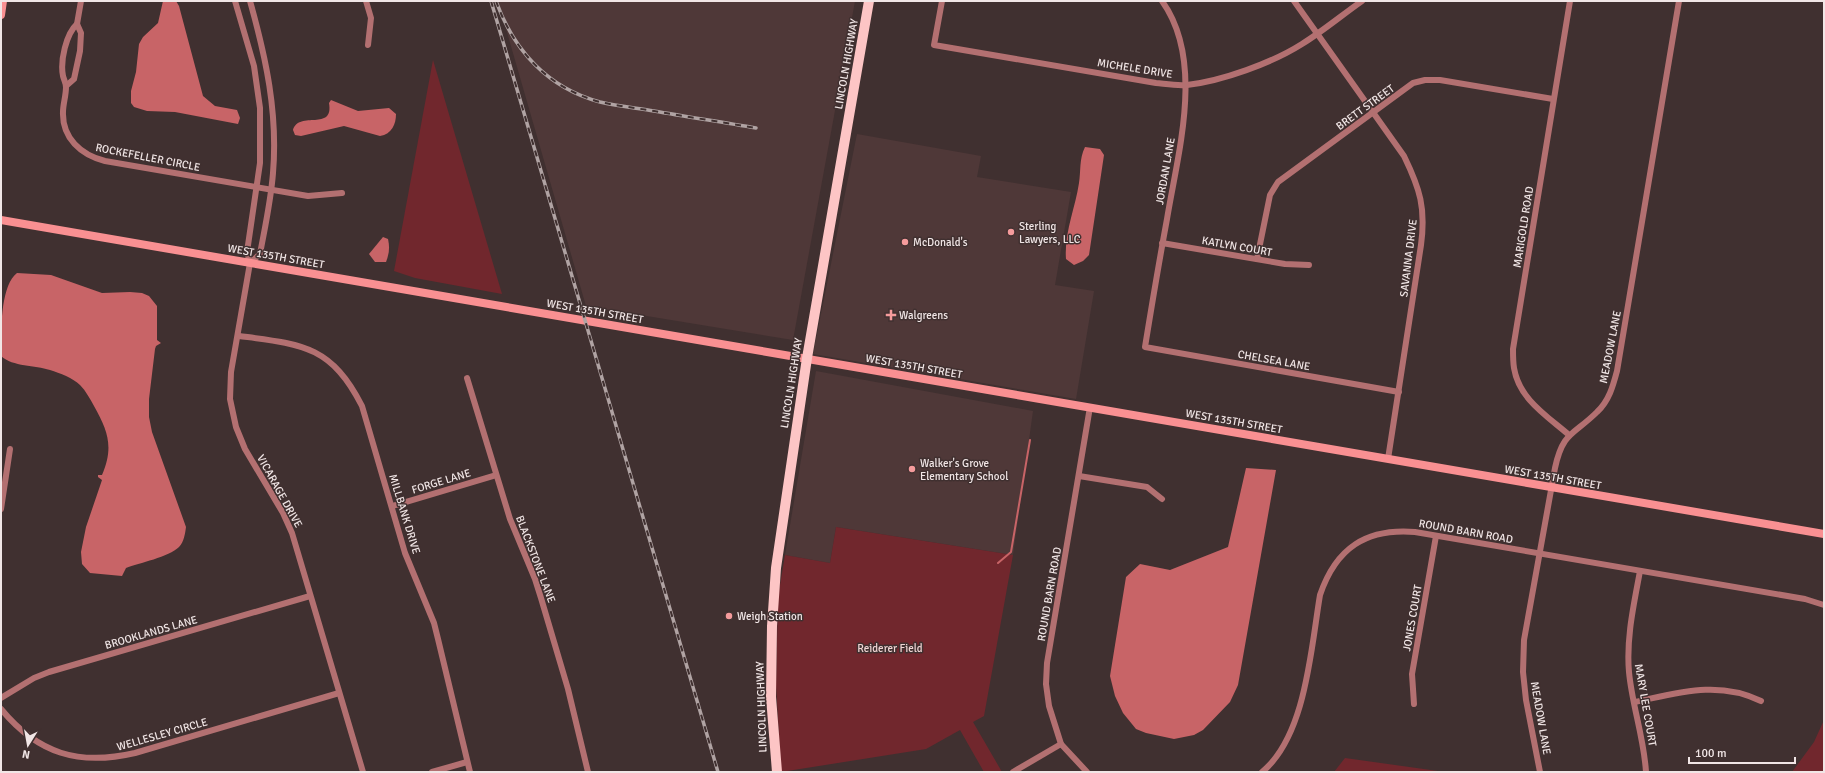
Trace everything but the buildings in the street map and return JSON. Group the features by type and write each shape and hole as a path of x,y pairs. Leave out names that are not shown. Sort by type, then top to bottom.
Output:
{"main road":[{"name":"LINCOLN HIGHWAY","path":"777,772 771,698 772,626 774,589 779,547 807,358 869,1"}],"street":[{"path":"1,15 3,1"},
{"name":"ROCKEFELLER CIRCLE","path":"66,86 74,78 80,51 81,33 77,24 81,1"},
{"name":"VICARAGE DRIVE","path":"235,1 256,76 261,128 257,187 247,252 250,263 239,336 231,372 230,399 236,427 245,449 283,513 292,533 363,772"},
{"name":"VICARAGE DRIVE","path":"250,1 269,74 274,127 273,172 260,254 250,263"},
{"path":"366,1 371,18 368,45"},
{"name":"MICHELE DRIVE","path":"942,1 934,45 1156,83 1185,85 1243,71 1301,45 1362,1"},
{"name":"JORDAN LANE","path":"1145,347 1185,114 1183,53 1179,30 1162,1"},
{"name":"SAVANNA DRIVE","path":"1294,1 1404,156 1417,182 1422,204 1424,226 1388,459"},
{"name":"MARIGOLD ROAD","path":"1569,435 1525,397 1513,368 1513,349 1570,1"},
{"name":"MEADOW LANE","path":"1540,772 1526,700 1523,672 1524,640 1541,555 1557,459 1561,447 1569,435 1598,412 1611,392 1618,371 1679,1"},
{"name":"ROCKEFELLER CIRCLE","path":"77,24 71,30 64,51 62,75 66,86 63,113 66,131 74,144 88,155 105,161 308,196 342,193"},
{"path":"246,37 259,33"},
{"path":"256,76 269,74"},
{"name":"BRETT STREET","path":"1257,259 1270,195 1278,182 1413,84 1425,80 1440,80 1553,99"},
{"path":"261,128 274,127"},
{"name":"WEST 135TH STREET","path":"1,220 1824,534"},
{"name":"KATLYN COURT","path":"1162,243 1285,264 1309,265"},
{"name":"MILLBANK DRIVE","path":"239,336 301,346 320,354 337,368 351,385 362,406 405,553 438,639 470,772"},
{"name":"CHELSEA LANE","path":"1145,347 1399,392"},
{"name":"BLACKSTONE LANE","path":"467,378 512,525 535,579 541,598 574,710 588,772"},
{"name":"ROUND BARN ROAD","path":"1087,772 1061,744 1049,706 1046,684 1047,663 1090,408"},
{"path":"1,509 10,449"},
{"name":"FORGE LANE","path":"392,506 496,475"},
{"path":"1079,476 1147,487 1162,499"},
{"name":"ROUND BARN ROAD","path":"1262,772 1282,750 1293,730 1300,709 1320,595 1326,577 1338,559 1349,548 1366,537 1383,532 1402,531 1436,536 1805,599 1824,605"},
{"name":"JONES COURT","path":"1414,704 1412,674 1436,536"},
{"name":"MARY LEE COURT","path":"1640,571 1628,648 1629,673 1645,755 1646,772"},
{"name":"BROOKLANDS LANE","path":"1,698 34,678 49,672 310,596"},
{"path":"1634,702 1688,691 1708,689 1745,694 1761,701"},
{"name":"WELLESLEY CIRCLE","path":"1,709 14,725 32,740 57,752 87,758 112,758 135,753 339,693"},
{"path":"1013,772 1061,744"},
{"path":"432,772 467,762"}],"shaded area":[{"path":"163,1 176,1 179,6 203,96 215,106 237,110 240,118 238,124 175,112 147,111 134,107 131,103 131,91 136,72 139,44 143,37 158,23"},
{"path":"498,1 855,1 793,340 586,306"},
{"path":"331,100 358,111 389,108 396,114 394,125 388,133 380,136 344,126 301,136 295,135 293,130 296,124 302,121 326,117 329,112 329,103"},
{"path":"857,134 981,156 977,177 1071,192 1055,285 1094,291 1076,399 813,354"},
{"path":"1085,147 1100,149 1104,155 1089,255 1083,261 1074,265 1066,259 1066,249 1068,230 1079,183 1080,165"},
{"path":"383,237 388,239 389,242 387,259 386,262 375,262 369,254"},
{"path":"17,273 51,275 102,293 142,293 149,296 157,306 157,340 161,343 156,346 155,349 149,399 149,417 152,432 186,527 182,543 174,551 161,557 126,568 122,576 90,573 82,564 81,552 86,527 102,480 98,477 98,475 102,475 108,456 108,439 106,431 88,395 77,382 62,374 44,368 18,364 6,360 1,356 4,299 11,279"},
{"name":"Walker's Grove Elementary School","path":"816,371 1033,411 1013,555 836,527 830,563 785,555"},
{"path":"1246,468 1276,470 1238,685 1230,702 1203,730 1194,735 1174,739 1146,733 1136,729 1123,713 1115,696 1110,676 1126,577 1140,564 1170,570 1228,547"}],"green space":[{"path":"433,60 502,294 415,278 394,271"},
{"name":"Reiderer Field","path":"836,527 1013,555 984,716 973,722 1002,772 984,772 960,730 926,749 781,772 776,685 778,597 785,555 830,563"},
{"path":"1824,720 1824,772 1792,772 1814,742"},
{"path":"1345,758 1445,772 1334,772"}],"waterway":[{"path":"998,563 1011,552 1030,440"}],"railway":[{"path":"491,1 718,772"},
{"path":"496,1 513,36 535,65 549,77 581,96 614,105 756,128"}],"place":[{"name":"Sterling Lawyers, LLC","path":"1011,232"},
{"name":"McDonald's","path":"905,242"},
{"name":"Walgreens","path":"891,315"},
{"name":"Walker's Grove Elementary School","path":"912,469"},
{"name":"Weigh Station","path":"729,616"}]}
